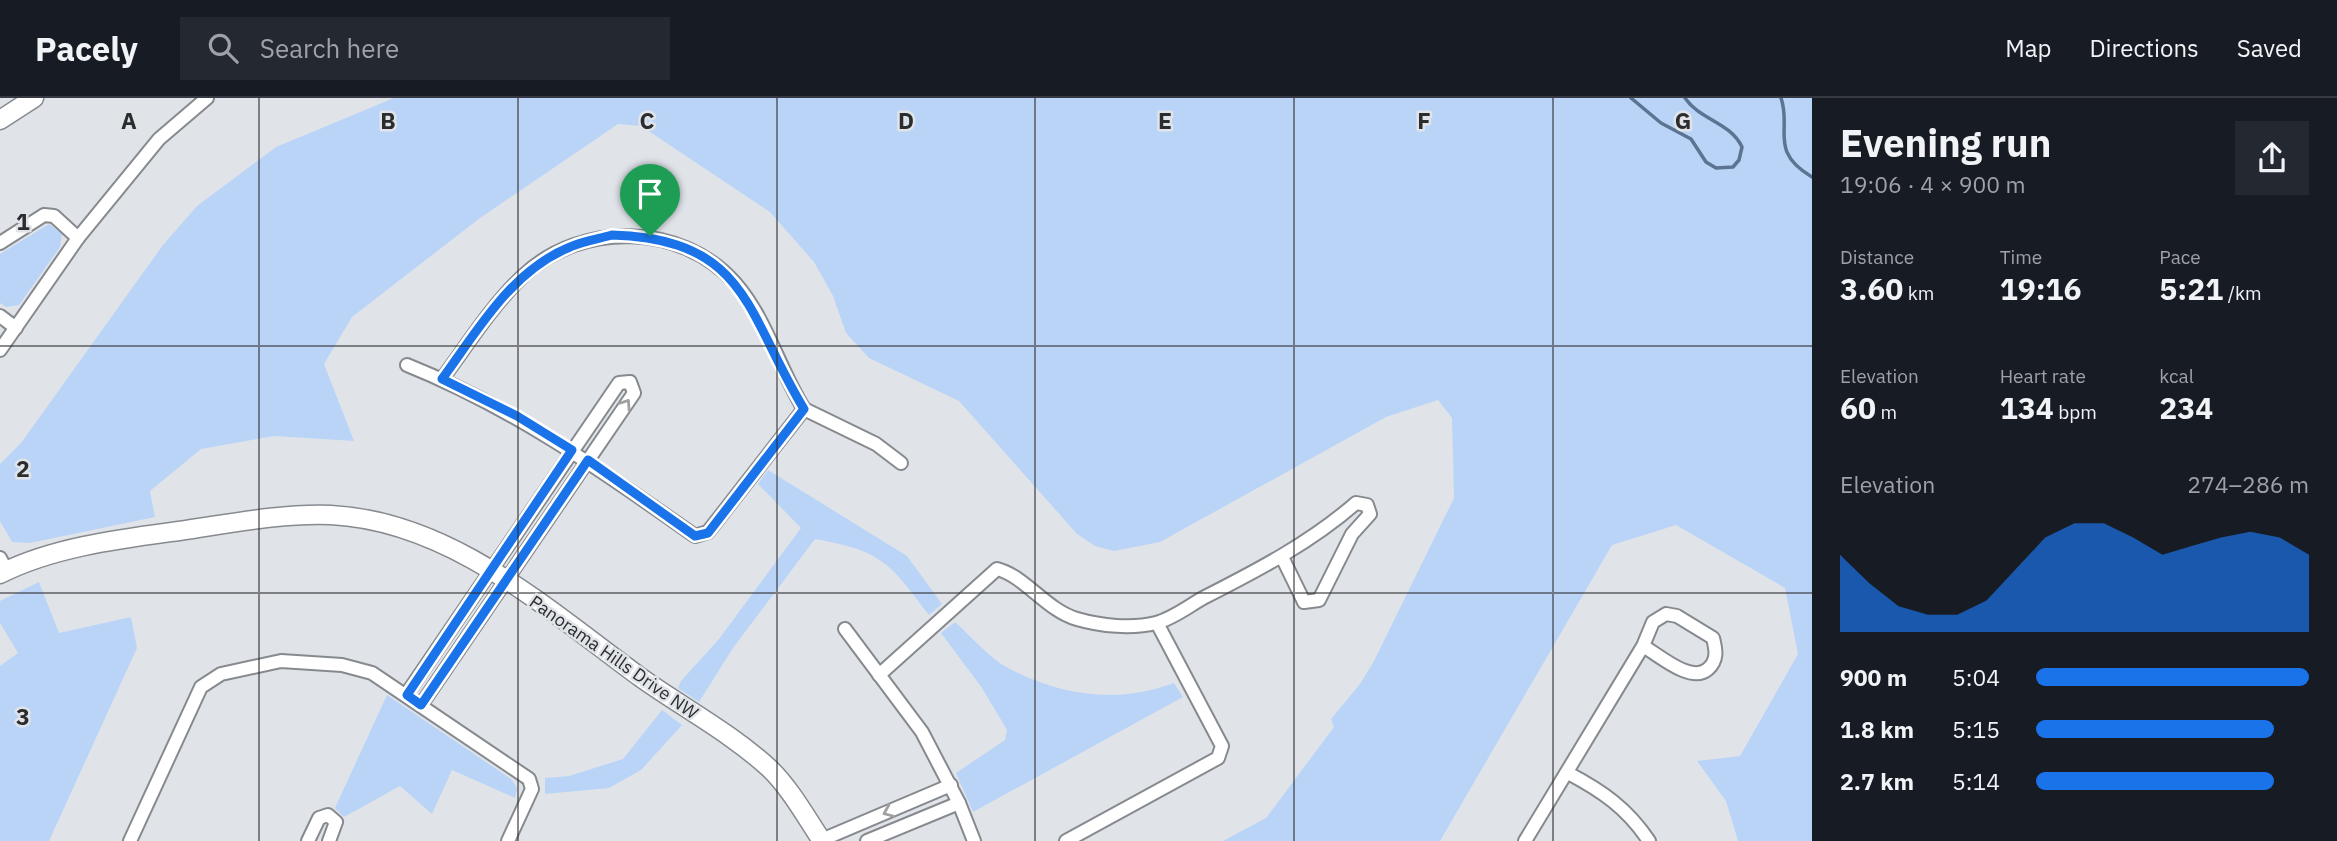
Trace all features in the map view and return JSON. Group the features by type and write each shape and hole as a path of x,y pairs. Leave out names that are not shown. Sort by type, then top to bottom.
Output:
{"street":[{"path":"0,120 34,98"},
{"path":"0,349 78,238 159,139 207,98"},
{"path":"0,243 44,215 54,216 78,238"},
{"path":"442,379 503,296 527,272 569,247 612,235 650,236 682,246 714,264 736,283 755,313 785,379 804,409 876,444 901,463"},
{"path":"0,316 16,328"},
{"path":"407,365 517,416 588,460 695,536 708,533 804,409"},
{"path":"407,695 619,383 630,382 634,393 508,582 421,705"},
{"path":"879,675 997,569 1008,572 1035,596 1075,619 1112,625 1157,623 1282,557 1325,530 1356,503 1367,505 1370,514 1352,534 1320,600 1304,602 1282,557"},
{"name":"Panorama Hills Drive NW","path":"2,567 61,552 150,535 249,521 331,515 386,523 435,540 493,571 770,769 820,841"},
{"path":"1525,841 1643,646 1653,622 1666,614 1677,616 1713,638 1717,651 1713,664 1704,672 1689,674 1643,646"},
{"path":"1066,841 1218,758 1222,753 1222,746 1157,623"},
{"path":"845,629 922,732 951,785 974,841"},
{"path":"130,841 196,694 214,677 250,665 312,661 372,673 529,779 532,789 508,841"},
{"path":"1568,773 1606,793 1636,822 1649,841"},
{"path":"820,841 951,785"},
{"path":"867,841 959,803"},
{"path":"308,841 319,818 328,815 336,822 329,841"}],"shaded area":[{"path":"394,98 1812,98 1812,841 1738,841 1726,801 1697,761 1740,756 1798,654 1785,588 1676,525 1612,545 1440,841 1223,841 1266,818 1334,727 1331,719 1360,684 1374,661 1454,498 1452,418 1438,400 1386,417 1160,542 1114,551 1095,546 1077,534 959,401 869,358 846,333 833,296 814,262 770,212 641,126 618,124 480,218 352,317 324,364 354,441 274,436 201,449 150,491 155,517 30,543 12,542 0,521 0,464 21,443 163,245 197,206 276,147"},
{"path":"49,224 62,234 60,247 19,305 6,307 0,303 0,254"},
{"path":"768,470 907,556 942,604 929,615 904,582 870,554 815,539 733,648 699,702 678,688 681,681 719,639 801,528 758,484"},
{"path":"39,582 59,633 131,617 137,648 49,841 0,841 0,666 18,653 0,623 0,601"},
{"path":"955,622 1001,664 1049,685 1069,691 1111,695 1153,690 1174,683 1183,697 973,812 956,773 1005,740 1007,730 982,688 941,633"},
{"path":"387,695 511,779 517,788 515,798 452,770 432,814 400,786 344,817 335,808"},
{"path":"662,710 682,725 641,770 609,788 545,794 545,778 569,776 623,759"}],"waterway":[{"path":"1631,98 1661,123 1691,139 1706,162 1716,168 1733,167 1739,160 1742,147 1737,139 1685,98"},
{"path":"1781,98 1786,149 1798,167 1812,177"}],"route":[{"path":"612,235 650,236 682,246 714,264 736,283 755,313 785,379 804,409 749,476 708,533 695,536 588,460 508,582 421,705 407,695 572,450 517,416 442,379 503,296 527,272 569,247 612,235"}]}
